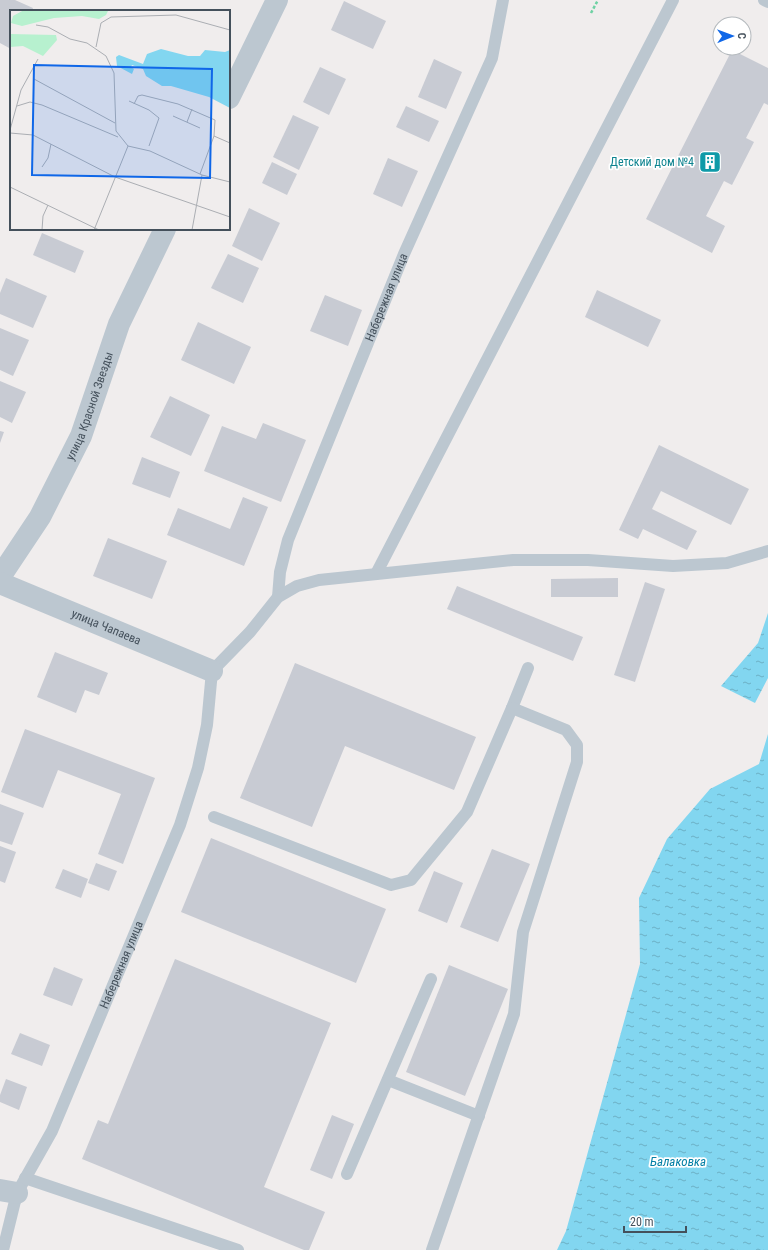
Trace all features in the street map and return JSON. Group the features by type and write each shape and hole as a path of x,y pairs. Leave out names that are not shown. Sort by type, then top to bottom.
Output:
{"street":[{"path":"230,96 277,0"},
{"name":"улица Красной Звезды","path":"0,577 40,516 81,436 119,324 165,230"},
{"name":"улица Чапаева","path":"0,583 212,670"}],"lane":[{"name":"Набережная улица","path":"278,597 280,572 288,540 404,254 492,58 503,0"},
{"path":"376,574 673,0"},
{"path":"764,0 768,2"},
{"path":"212,670 250,632 278,597 297,586 319,580 513,560 588,560 673,566 712,564 727,563 768,551"},
{"path":"214,817 391,885 411,880 467,812 528,668"},
{"name":"Набережная улица","path":"3,1250 14,1187 52,1131 180,825 198,768 207,725 212,670"},
{"path":"432,1250 514,1014 523,932 577,762 577,745 566,730 512,708"},
{"path":"347,1174 431,979"},
{"path":"388,1080 479,1116"},
{"path":"14,1187 238,1250"}],"path":[{"path":"591,12 598,0"}],"water":[{"path":"768,613 768,678 755,703 721,686 758,643"},
{"name":"Балаковка","path":"768,734 768,1250 557,1250 566,1231 640,964 639,898 667,839 710,789 759,764"}],"building":[{"path":"0,0 15,0 33,8 32,10 10,10 10,48 0,43"},
{"path":"344,1 386,21 373,49 331,30"},
{"name":"Детский дом №4","path":"729,56 744,56 768,68 768,105 764,103 746,138 754,142 732,185 724,181 706,216 725,226 712,253 646,219"},
{"path":"434,59 462,72 446,109 418,97"},
{"path":"320,67 346,79 329,115 303,102"},
{"path":"406,106 439,121 429,142 396,127"},
{"path":"293,115 319,127 299,170 273,157"},
{"path":"388,158 418,171 402,207 373,194"},
{"path":"272,162 297,174 287,195 262,183"},
{"path":"249,208 280,223 262,261 232,246"},
{"path":"42,233 84,251 75,273 33,255"},
{"path":"228,254 259,268 243,303 211,288"},
{"path":"6,278 47,296 33,328 0,314 0,293"},
{"path":"597,290 661,320 648,347 585,317"},
{"path":"325,295 362,310 348,346 310,331"},
{"path":"198,322 251,347 234,384 181,360"},
{"path":"0,328 29,340 13,376 0,370"},
{"path":"0,381 26,392 12,423 0,417"},
{"path":"170,396 210,415 191,456 150,437"},
{"path":"263,423 306,440 281,502 204,471 222,426 256,439"},
{"path":"0,431 4,432 0,443"},
{"path":"659,445 749,489 731,525 661,491 652,509 697,531 687,550 643,529 638,539 619,530"},
{"path":"142,457 180,472 170,498 132,484"},
{"path":"243,497 268,507 244,566 167,535 178,508 230,529"},
{"path":"108,538 167,561 152,599 93,576"},
{"path":"618,578 618,597 551,597 551,579"},
{"path":"645,582 665,589 635,682 614,675"},
{"path":"457,586 583,637 573,661 447,609"},
{"path":"55,652 108,673 99,695 85,690 76,713 37,697"},
{"path":"295,663 476,737 454,790 345,746 312,827 240,798"},
{"path":"25,729 155,778 123,864 98,854 121,794 58,770 43,808 1,792"},
{"path":"0,804 24,813 12,845 0,841"},
{"path":"211,838 386,909 356,983 181,912"},
{"path":"0,846 16,852 5,883 0,881"},
{"path":"492,849 530,864 498,942 460,927"},
{"path":"96,863 117,871 109,891 88,883"},
{"path":"63,869 88,879 81,898 55,888"},
{"path":"434,871 463,883 447,923 418,911"},
{"path":"175,959 331,1023 264,1187 325,1212 309,1250 304,1250 82,1159 98,1120 108,1124"},
{"path":"449,965 508,989 465,1096 406,1072"},
{"path":"54,967 83,979 72,1006 43,995"},
{"path":"20,1033 50,1045 42,1066 11,1054"},
{"path":"6,1079 27,1087 19,1110 0,1102 0,1095"},
{"path":"332,1115 354,1124 332,1179 310,1170"}],"place":[{"name":"Детский дом №4","path":"710,162"}]}
